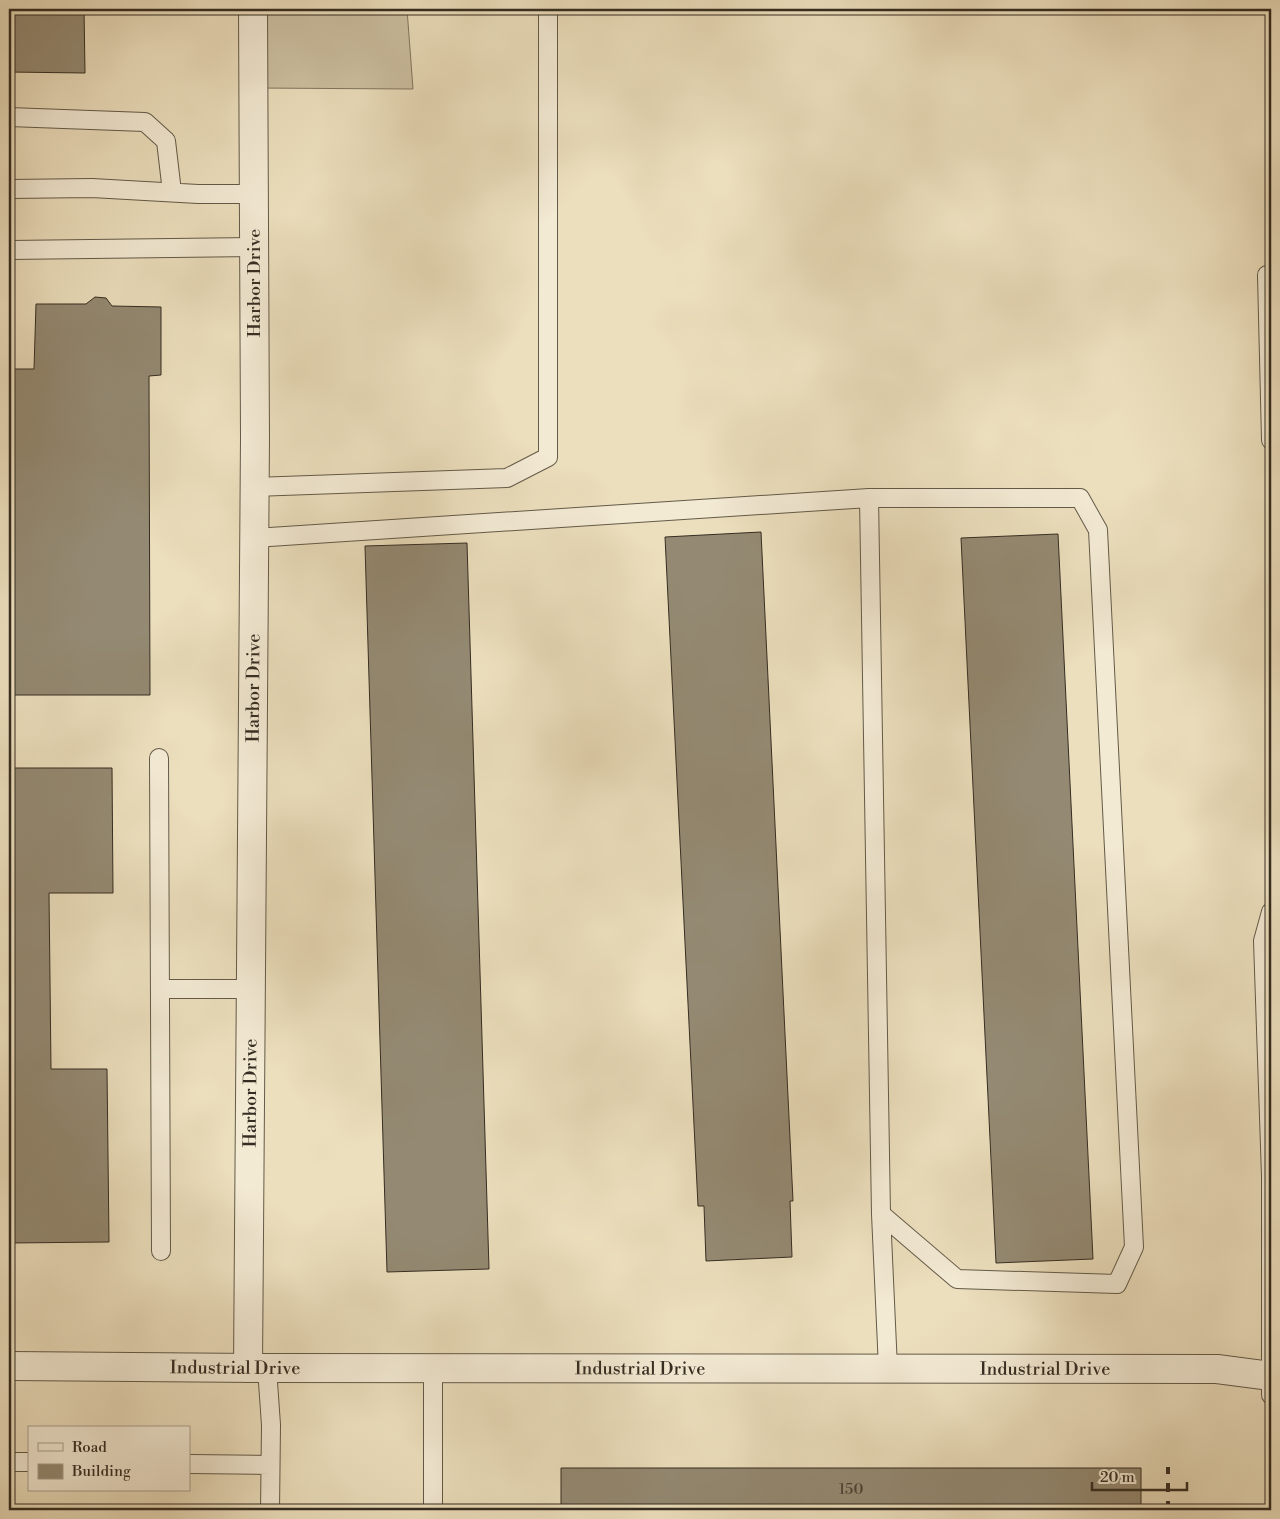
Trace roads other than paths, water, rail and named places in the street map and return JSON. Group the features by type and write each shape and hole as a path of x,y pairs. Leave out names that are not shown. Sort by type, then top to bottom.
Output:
{"street":[{"name":"Harbor Drive","path":"253,9 254,538 251,989 257,1368"},
{"name":"Industrial Drive","path":"9,1366 1217,1369 1271,1376"}],"lane":[{"path":"254,487 507,478 548,457 548,9"},
{"path":"9,117 144,122 166,141 172,192"},
{"path":"9,189 92,188 198,194 254,194"},
{"path":"9,250 254,248"},
{"path":"1267,275 1271,440"},
{"path":"254,538 869,498 1080,498 1098,530 1134,1247 1117,1284 957,1279 881,1214"},
{"path":"869,498 881,1214 888,1368"},
{"path":"159,758 161,1252"},
{"path":"1271,912 1263,941 1271,1176 1271,1395"},
{"path":"160,989 251,989"},
{"path":"257,1368 271,1425 270,1510"},
{"path":"433,1368 433,1510"},
{"path":"9,1462 28,1462"},
{"path":"190,1464 270,1465"}],"railway":[{"path":"1168,1467 1168,1510"}]}
